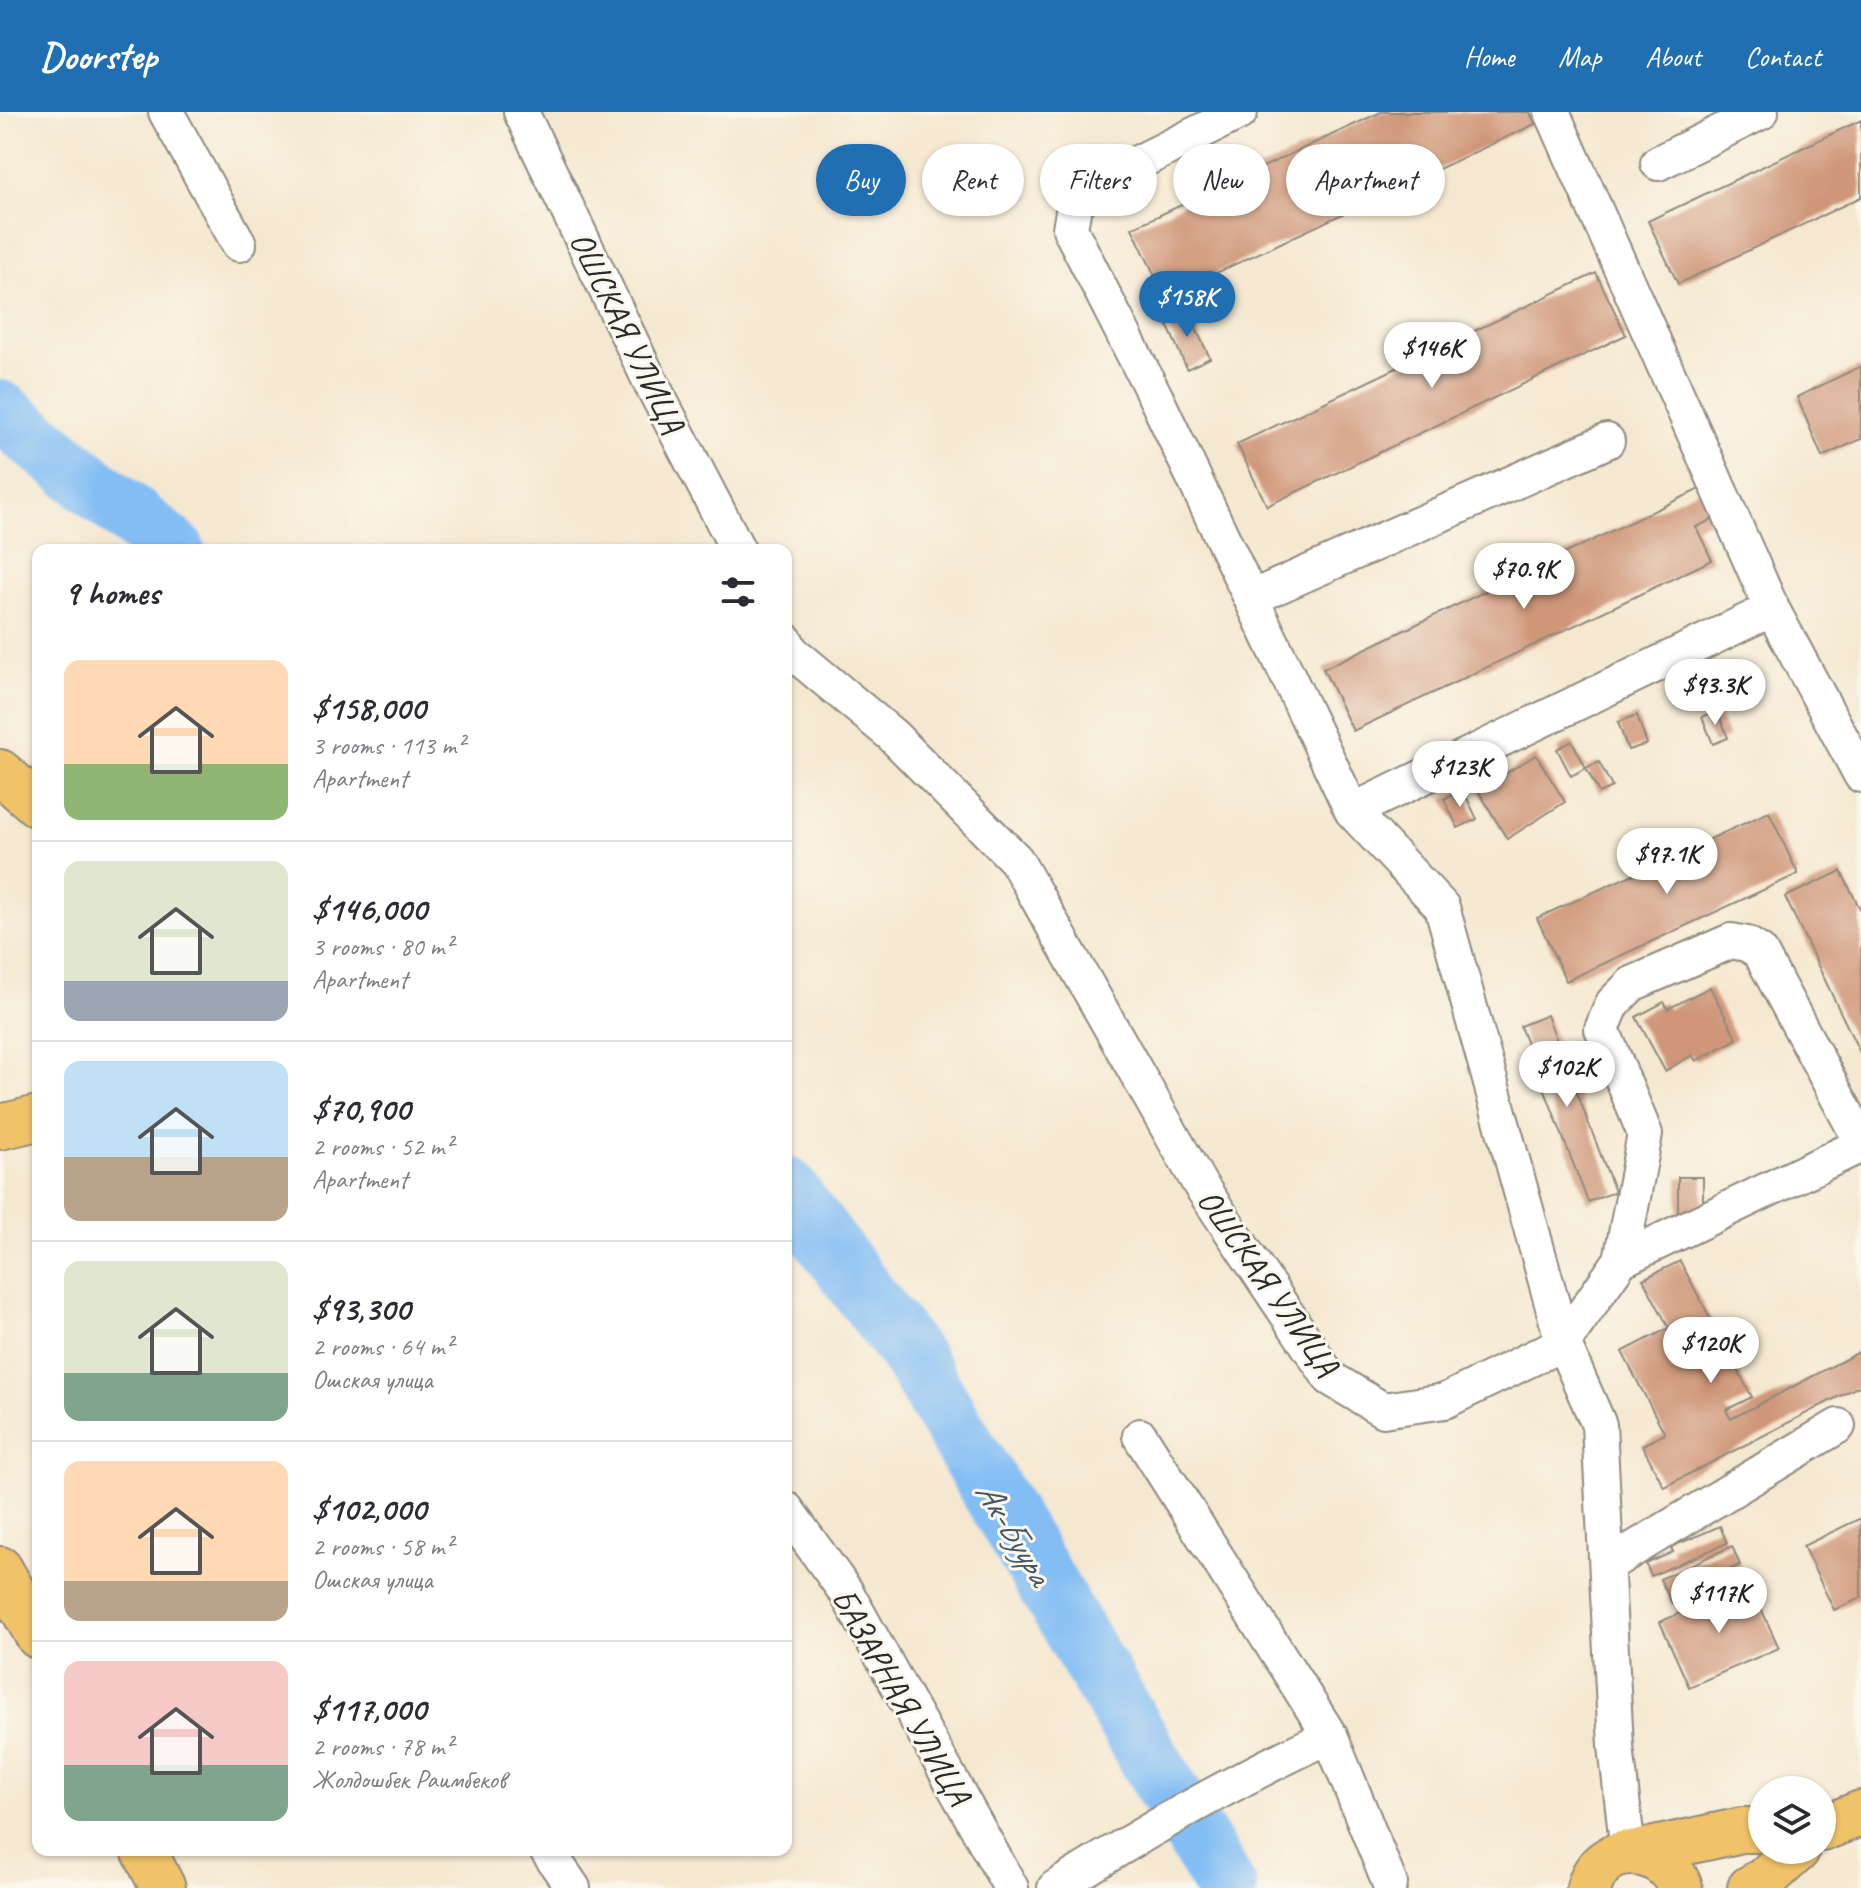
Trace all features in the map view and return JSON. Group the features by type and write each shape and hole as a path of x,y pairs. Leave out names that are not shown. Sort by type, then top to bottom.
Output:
{"main road":[{"path":"0,772 32,800"},
{"path":"0,1127 32,1119"},
{"path":"0,1569 32,1625"},
{"path":"1836,1823 1861,1813"},
{"path":"1589,1888 1597,1870 1606,1861 1635,1852 1748,1830"},
{"path":"1635,1852 1664,1862 1680,1888"},
{"path":"1750,1888 1782,1864"}],"street":[{"path":"166,112 239,244"},
{"name":"ОШСКАЯ УЛИЦА","path":"521,112 650,381 735,544"},
{"path":"1240,112 1091,186 1074,206 1070,229 1352,811 1442,907 1563,1343 1599,1425 1616,1746 1635,1852"},
{"path":"1552,112 1772,609 1861,775"},
{"path":"1658,163 1761,112"},
{"path":"1251,598 1607,441"},
{"path":"1352,811 1772,609"},
{"name":"ОШСКАЯ УЛИЦА","path":"792,652 892,735 1016,860 1199,1183 1330,1378 1383,1410 1445,1401 1563,1343 1621,1260 1645,1134 1602,1029 1613,1003 1632,984 1731,941 1747,944 1760,952 1861,1143"},
{"path":"1621,1260 1861,1143"},
{"path":"1607,1565 1838,1426"},
{"path":"1140,1436 1330,1736 1390,1884"},
{"name":"БАЗАРНАЯ УЛИЦА","path":"792,1517 846,1592 1011,1888"},
{"path":"1055,1888 1154,1826 1271,1763 1330,1736"},
{"path":"551,1856 573,1888"}],"building":[{"path":"1381,112 1530,112 1535,124 1445,166 1445,144 1312,144"},
{"path":"1861,120 1861,197 1678,284 1648,221"},
{"path":"1286,156 1286,216 1338,216 1165,297 1132,228 1173,209 1173,216 1270,216 1270,164"},
{"path":"1596,273 1626,335 1267,506 1237,444"},
{"path":"1187,310 1210,358 1187,369 1165,320"},
{"path":"1861,366 1861,439 1822,457 1797,397"},
{"path":"1708,485 1722,515 1696,527 1712,560 1353,731 1323,669"},
{"path":"1717,710 1728,738 1713,744 1702,717"},
{"path":"1637,715 1647,744 1628,750 1618,722"},
{"path":"1572,741 1586,768 1571,776 1557,749"},
{"path":"1536,755 1565,802 1507,839 1478,790"},
{"path":"1599,762 1612,787 1599,793 1586,768"},
{"path":"1463,790 1477,819 1458,828 1444,799"},
{"path":"1769,812 1798,874 1566,981 1537,918"},
{"path":"1841,871 1861,911 1861,1055 1785,897"},
{"path":"1710,987 1737,1039 1696,1061 1692,1055 1665,1071 1636,1017 1664,1002 1668,1009"},
{"path":"1547,1015 1615,1192 1588,1202 1520,1026"},
{"path":"1678,1177 1703,1177 1703,1215 1678,1215"},
{"path":"1680,1261 1752,1397 1726,1410 1731,1419 1861,1351 1861,1385 1664,1487 1642,1445 1665,1434 1622,1352 1669,1328 1643,1279"},
{"path":"1861,1518 1861,1598 1834,1610 1803,1546"},
{"path":"1720,1526 1727,1543 1651,1576 1646,1564 1673,1552 1671,1547"},
{"path":"1732,1546 1740,1565 1699,1583 1702,1590 1672,1604 1660,1579"},
{"path":"1749,1582 1779,1648 1689,1687 1660,1622"}],"waterway":[{"name":"Ак-Буура","path":"0,411 166,544"},
{"name":"Ак-Буура","path":"792,1196 913,1358 1226,1888"}]}
